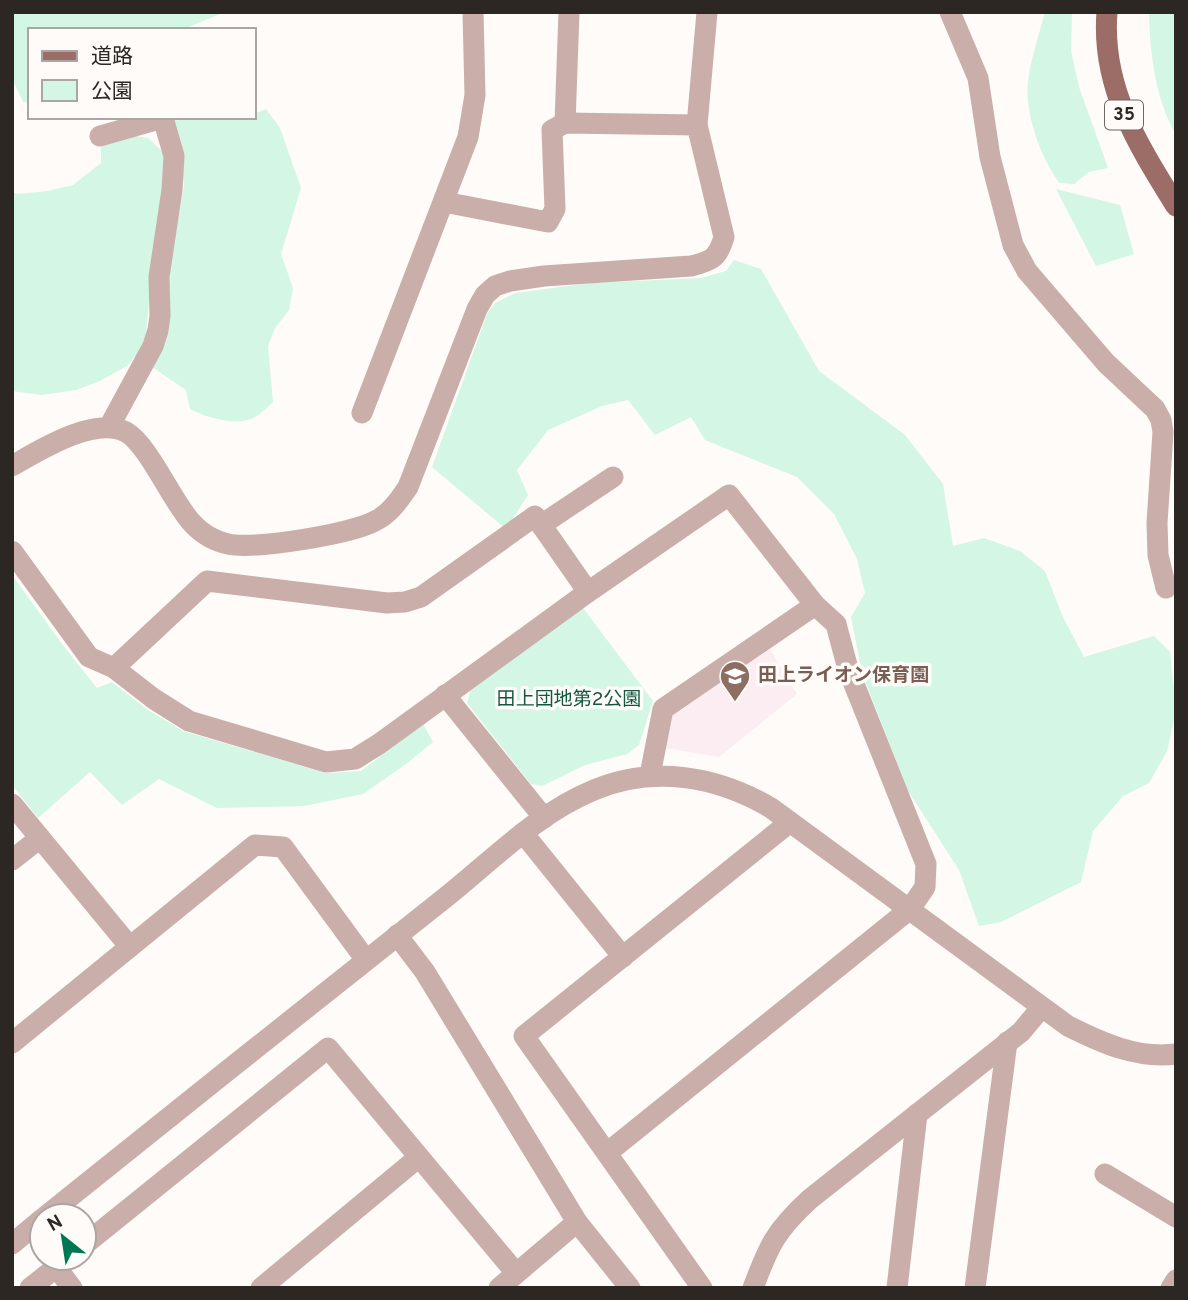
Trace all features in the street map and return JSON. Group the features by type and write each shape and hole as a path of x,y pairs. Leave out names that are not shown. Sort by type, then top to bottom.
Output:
{"main road":[{"name":"35","path":"1107,12 1110,65 1119,106 1139,147 1176,206"}],"street":[{"path":"362,413 468,137 475,95 473,12"},
{"path":"565,123 569,12"},
{"path":"12,466 52,443 93,429 109,427 127,433 139,445 191,522 211,539 251,547 353,530 377,521 397,504 408,487 477,309 485,295 495,286 544,276 691,266 709,261 720,249 724,237 697,125 707,12"},
{"path":"950,12 978,78 990,157 1013,245 1027,271 1106,363 1156,409 1161,420 1163,432 1157,523 1158,555 1166,588"},
{"path":"100,136 160,119"},
{"path":"109,427 153,346 158,330 159,277 172,190 174,156 163,119"},
{"path":"443,202 548,222 555,209 552,130 565,123 697,125"},
{"path":"541,525 613,477"},
{"path":"12,551 89,657 114,668 154,699 189,721 326,762 355,759 729,495 815,605 836,624 848,669 926,864 925,887 909,909 607,1153"},
{"path":"114,668 207,581 387,603 405,602 421,597 535,516 588,592"},
{"path":"650,775 663,709 815,605"},
{"path":"445,695 544,818"},
{"path":"64,1202 523,833 595,789 650,775 715,782 755,798 1068,1026 1103,1044 1137,1053 1176,1054"},
{"path":"12,804 130,947"},
{"path":"702,1288 524,1036 790,822"},
{"path":"523,833 622,957"},
{"path":"12,860 40,838"},
{"path":"12,1042 255,845 283,847 366,960"},
{"path":"397,935 425,972 577,1222 630,1288"},
{"path":"753,1288 773,1240 786,1221 1021,1031 1041,1008"},
{"path":"975,1288 1007,1042"},
{"path":"98,1234 328,1048 516,1273"},
{"path":"897,1288 917,1114"},
{"path":"261,1288 419,1157"},
{"path":"1105,1174 1176,1217"},
{"path":"499,1288 577,1222"},
{"path":"12,1244 28,1231"},
{"path":"30,1288 50,1272"},
{"path":"1171,1288 1176,1280"}],"shaded area":[{"name":"田上ライオン保育園","path":"769,648 797,694 719,757 659,747 671,713"}],"green space":[{"path":"12,12 225,12 186,28 28,28 28,103 23,102 12,78"},
{"path":"1045,12 1072,12 1071,51 1079,87 1108,168 1089,172 1074,184 1060,183 1053,173 1040,149 1031,120 1027,93 1029,72"},
{"path":"1149,12 1176,12 1176,135 1158,91"},
{"path":"266,109 280,128 301,188 281,254 293,288 289,310 275,328 268,346 273,402 248,420 231,421 190,409 186,390 152,367 184,186 181,158 170,119 256,119 256,113"},
{"path":"131,135 148,138 161,150 168,170 156,226 145,345 127,366 76,390 42,395 12,391 12,192 17,194 48,191 73,185 101,163 101,144"},
{"path":"1056,189 1120,205 1134,254 1096,266"},
{"path":"734,260 761,269 819,371 905,435 943,484 953,546 984,538 1020,551 1045,571 1062,615 1084,657 1154,636 1170,652 1176,711 1167,751 1149,783 1123,796 1093,831 1081,882 1001,922 979,926 959,870 907,789 862,673 851,617 865,593 857,559 834,514 797,477 705,440 691,417 655,435 628,400 602,406 548,430 517,470 528,495 506,529 432,467 487,314 495,303 515,293 591,283 701,278 726,271"},
{"path":"12,575 97,688 112,682 148,710 183,731 326,773 361,771 423,724 433,742 363,794 304,806 217,808 159,779 122,805 90,772 38,818 12,785"},
{"name":"田上団地第2公園","path":"583,608 653,701 639,745 627,754 585,765 542,786 531,784 467,703 472,685"}],"place":[{"name":"田上ライオン保育園","path":"735,703"}]}
